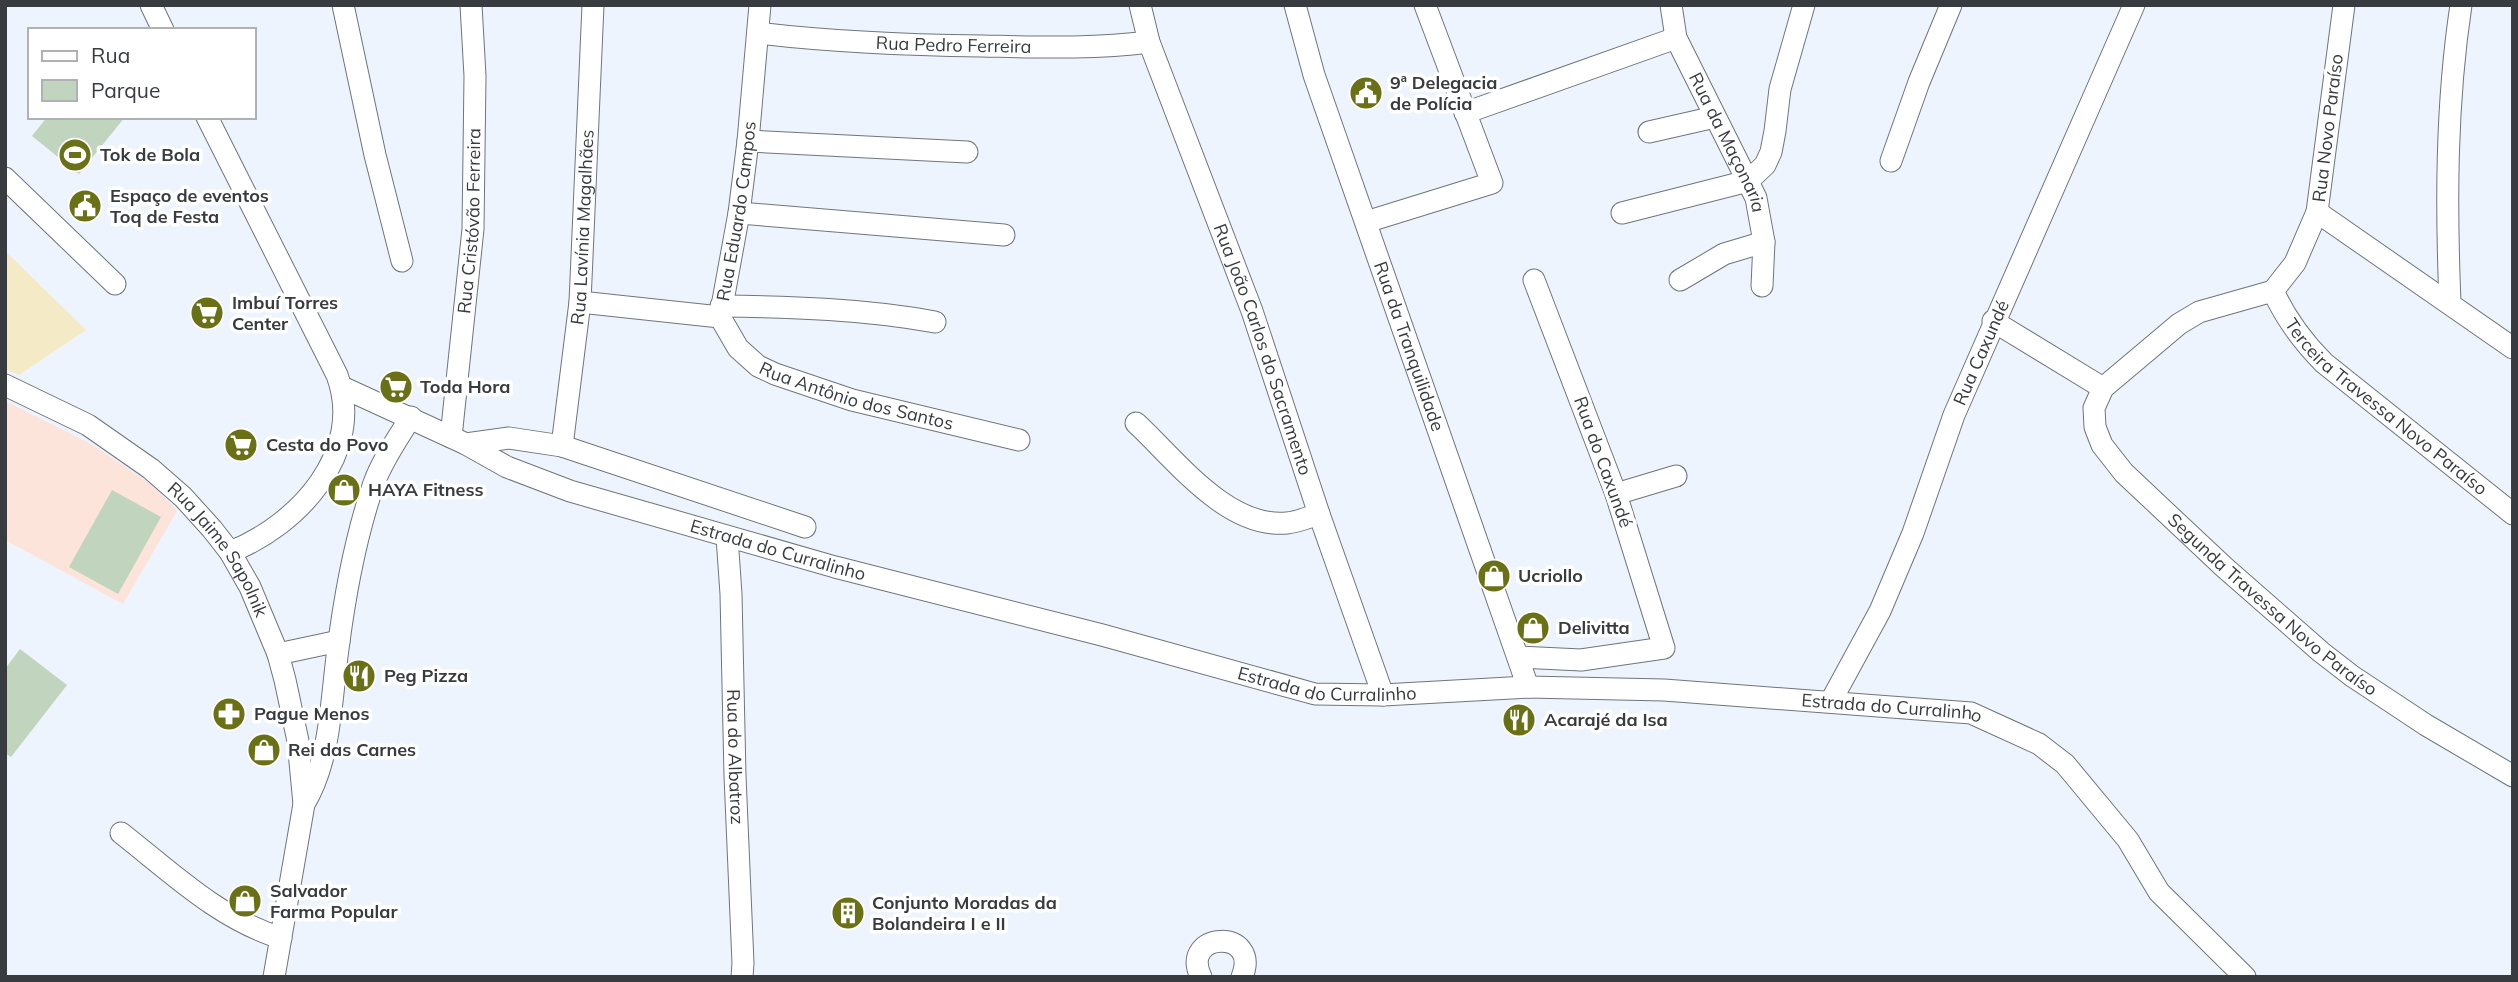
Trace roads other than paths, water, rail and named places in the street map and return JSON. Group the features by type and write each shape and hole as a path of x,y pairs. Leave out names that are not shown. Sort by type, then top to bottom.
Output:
{"street":[{"path":"151,5 162,28"},
{"path":"342,5 374,156 402,261"},
{"name":"Rua Cristóvão Ferreira","path":"458,440 472,242 475,76 471,5"},
{"name":"Rua Lavínia Magalhães","path":"562,446 580,302 593,5"},
{"name":"Rua Eduardo Campos","path":"580,302 720,311 739,213 760,5"},
{"name":"Rua João Carlos do Sacramento","path":"1140,5 1149,42 1252,312 1383,695"},
{"name":"Rua da Tranquilidade","path":"1295,5 1314,75 1528,687"},
{"path":"1366,222 1492,183 1425,5"},
{"name":"Rua da Maçonaria","path":"1671,5 1676,38 1756,198 1764,242 1762,286"},
{"path":"1622,212 1748,181 1765,165 1771,152 1780,89 1804,5"},
{"path":"1891,161 1919,82 1951,5"},
{"name":"Rua Caxundé","path":"1831,701 1880,611 1913,533 1954,415 1993,321 2108,69 2134,5"},
{"name":"Rua Novo Paraíso","path":"2273,291 2295,263 2317,212 2344,5"},
{"path":"2450,303 2451,75 2460,5"},
{"name":"Rua Pedro Ferreira","path":"758,33 891,45 1051,47 1149,42"},
{"path":"1465,113 1676,38"},
{"path":"1649,132 1715,117"},
{"path":"208,119 342,387 344,417 335,457 323,481 287,519 250,544 230,552"},
{"path":"748,142 967,152"},
{"path":"5,178 115,284"},
{"path":"2317,212 2513,348"},
{"path":"739,213 1004,235"},
{"path":"1680,280 1724,254 1764,242"},
{"name":"Rua do Caxundé","path":"1518,657 1581,660 1664,648 1616,494 1534,280"},
{"path":"1993,321 2103,388 2179,324 2199,312 2273,291"},
{"name":"Terceira Travessa Novo Paraíso","path":"2273,291 2285,316 2324,363 2513,513"},
{"path":"720,311 835,310 935,322"},
{"name":"Rua Antônio dos Santos","path":"720,311 738,348 758,366 775,374 852,400 1019,440"},
{"name":"Rua Jaime Sapolnik","path":"5,385 88,425 151,469 183,497 230,552 250,587 278,654 298,741 304,804 274,977"},
{"name":"Estrada do Curralinho","path":"342,387 539,480 727,537 1315,694 1383,695 1528,687 1664,690 1971,713 2039,744 2065,764 2128,839 2159,892 2245,977"},
{"name":"Segunda Travessa Novo Paraíso","path":"2103,388 2094,408 2095,427 2102,445 2124,472 2179,526 2278,616 2352,676 2426,725 2513,776"},
{"name":"Rua Jaime Sapolnik","path":"304,804 322,765 354,558 374,482 384,460 411,418"},
{"path":"1136,423 1190,477 1210,494 1241,513 1266,522 1287,523 1319,514"},
{"path":"458,440 509,438 562,446 805,527"},
{"path":"1616,494 1676,476"},
{"name":"Rua do Albatroz","path":"727,537 732,594 742,977"},
{"path":"278,654 339,642"},
{"path":"121,833 240,923 281,937"},
{"path":"1201,977 1197,966 1202,950 1208,944 1223,940 1238,946 1242,953 1246,968 1242,977"}],"place":[{"name":"9ª Delegacia de Polícia","path":"1366,93"},
{"name":"Tok de Bola","path":"75,155"},
{"name":"Espaço de eventos Toq de Festa","path":"85,206"},
{"name":"Imbuí Torres Center","path":"207,313"},
{"name":"Toda Hora","path":"396,387"},
{"name":"Cesta do Povo","path":"241,445"},
{"name":"HAYA Fitness","path":"344,490"},
{"name":"Ucriollo","path":"1494,576"},
{"name":"Delivitta","path":"1533,628"},
{"name":"Peg Pizza","path":"359,676"},
{"name":"Pague Menos","path":"229,714"},
{"name":"Acarajé da Isa","path":"1519,720"},
{"name":"Rei das Carnes","path":"264,750"},
{"name":"Salvador Farma Popular","path":"245,901"},
{"name":"Conjunto Moradas da Bolandeira I e II","path":"848,913"}]}
